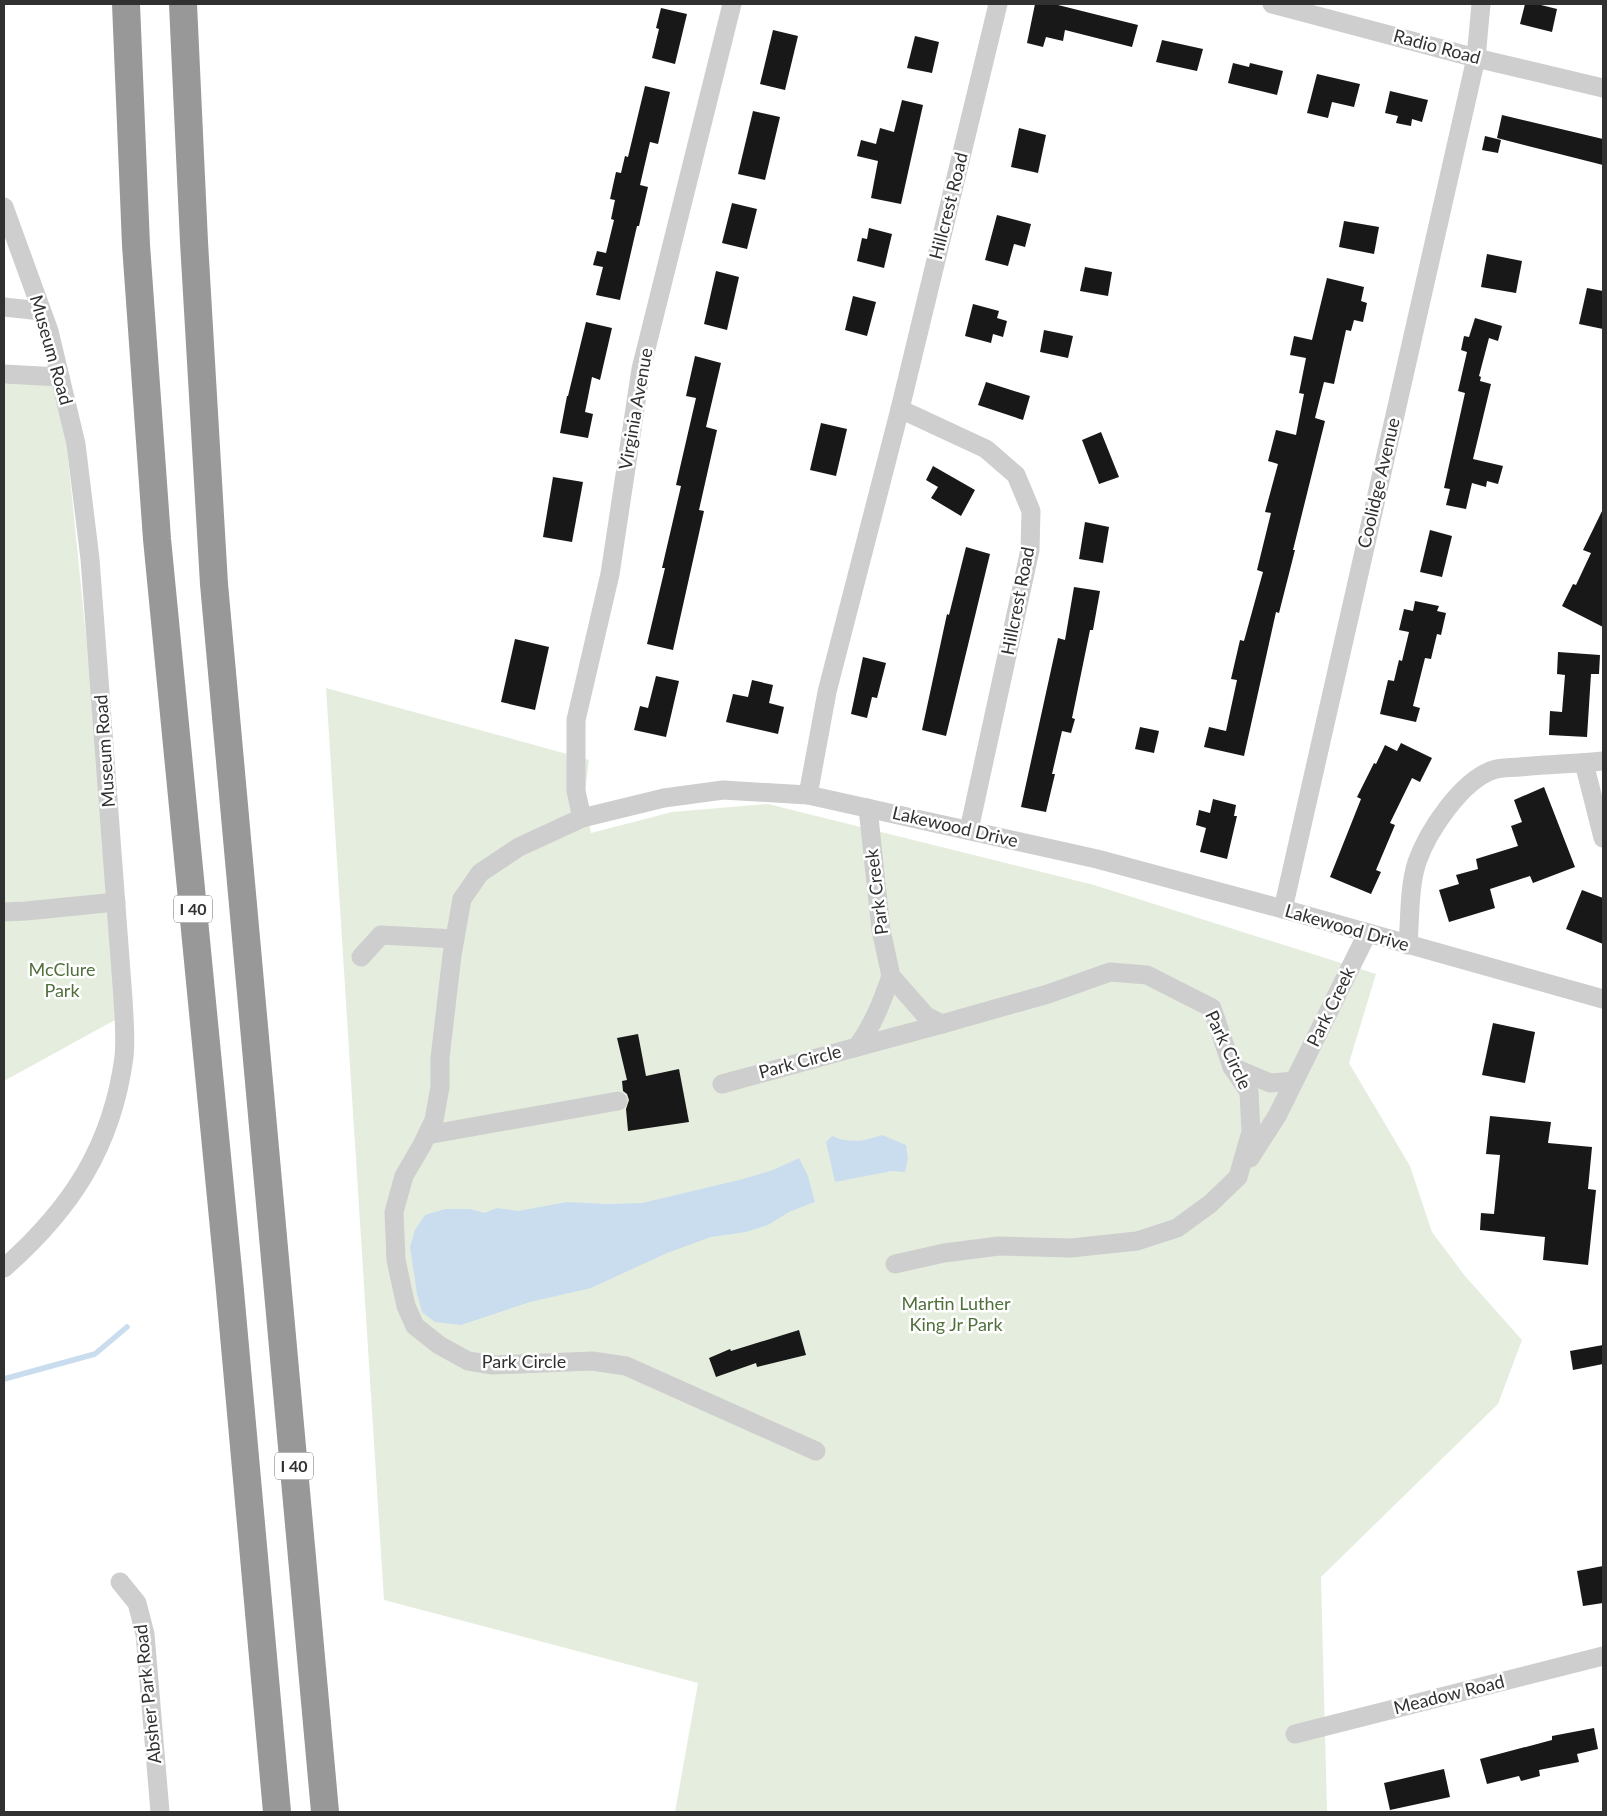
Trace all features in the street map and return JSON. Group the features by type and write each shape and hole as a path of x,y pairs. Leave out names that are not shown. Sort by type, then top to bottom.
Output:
{"highway":[{"name":"I 40","path":"126,4 136,245 156,539 229,1280 277,1812"},
{"name":"I 40","path":"183,4 194,242 214,584 325,1812"}],"street":[{"name":"Virginia Avenue","path":"582,818 576,792 576,720 610,574 641,369 732,4"},
{"name":"Hillcrest Road","path":"808,795 827,692 900,409 998,4"},
{"name":"Radio Road","path":"1272,4 1476,58 1603,88"},
{"name":"Coolidge Avenue","path":"1283,909 1476,58 1482,4"},
{"name":"Museum Road","path":"4,207 49,331 76,444 90,559 124,999 124,1056 114,1110 92,1162 62,1209 32,1243 4,1268"},
{"path":"4,307 42,311"},
{"path":"4,374 60,377"},
{"name":"Hillcrest Road","path":"900,409 986,449 1016,476 1031,512 1030,550 969,830"},
{"path":"1408,945 1417,863 1430,834 1450,805 1473,781 1494,770 1545,764 1603,761"},
{"path":"1584,763 1603,838"},
{"name":"Lakewood Drive","path":"455,939 462,899 480,873 519,847 582,818 664,798 723,790 808,795 1097,860 1283,909 1603,999"},
{"name":"Park Creek","path":"868,808 881,930 891,976"},
{"path":"4,912 116,902"},
{"name":"Park Creek","path":"1238,1177 1277,1116 1367,934"},
{"path":"361,957 381,935 455,939"},
{"name":"Park Circle","path":"455,939 440,1058 440,1088 434,1120 404,1176 394,1212 396,1260 406,1306 415,1326 439,1345 468,1361 493,1365 592,1361 626,1366 816,1450"},
{"name":"Park Circle","path":"895,1264 944,1253 1000,1246 1071,1248 1138,1241 1177,1228 1210,1204 1238,1177 1251,1132 1249,1092 1232,1067 1212,1008 1148,975 1110,972 1048,994 942,1024"},
{"path":"891,976 926,1016 942,1024"},
{"name":"Park Circle","path":"722,1084 857,1047 868,1032 879,1010 891,976"},
{"path":"857,1047 942,1024"},
{"path":"1232,1067 1270,1083 1294,1081"},
{"path":"427,1134 618,1101"},
{"name":"Absher Park Road","path":"120,1582 137,1603 145,1634 160,1812"},
{"name":"Meadow Road","path":"1295,1734 1603,1656"}],"green space":[{"name":"McClure Park","path":"60,377 124,1015 4,1081 4,385 18,378"},
{"name":"Martin Luther King Jr Park","path":"326,688 589,760 584,800 591,833 672,812 768,804 1094,885 1376,974 1349,1063 1410,1166 1432,1232 1465,1276 1522,1340 1498,1404 1321,1577 1327,1812 675,1812 698,1683 384,1600"}],"water":[{"path":"882,1135 906,1145 908,1159 905,1172 892,1171 835,1182 826,1142 832,1136 857,1141"},
{"path":"799,1158 808,1176 815,1202 789,1212 768,1225 746,1232 711,1237 667,1253 591,1288 530,1302 461,1325 435,1322 422,1312 417,1294 410,1247 415,1230 425,1215 445,1209 471,1209 484,1213 497,1208 518,1211 567,1202 642,1203 743,1179 773,1170"}],"building":[{"path":"1035,4 1054,4 1138,25 1132,47 1065,30 1063,41 1046,37 1043,47 1027,43"},
{"path":"1525,4 1537,4 1557,9 1552,32 1520,24"},
{"path":"661,8 687,14 675,64 652,58 659,29 656,28"},
{"path":"773,30 798,36 785,90 760,84"},
{"path":"915,36 939,42 932,73 907,68"},
{"path":"1162,40 1203,49 1197,71 1156,62"},
{"path":"1233,63 1249,67 1250,63 1283,71 1277,95 1228,83"},
{"path":"1317,74 1360,84 1354,107 1332,102 1328,118 1307,113"},
{"path":"645,86 670,92 658,144 650,142 640,185 648,187 620,300 596,295 603,267 593,265 597,251 606,253 614,220 611,219 615,200 610,199 616,172 621,173 625,156 628,157"},
{"path":"1390,91 1428,100 1422,122 1412,119 1411,126 1396,123 1398,116 1385,113"},
{"path":"902,100 923,105 901,204 871,198 878,161 857,156 861,140 876,144 880,128 894,132"},
{"path":"753,111 780,117 765,180 738,174"},
{"path":"1502,115 1603,139 1603,165 1497,138"},
{"path":"1019,128 1046,135 1038,173 1011,167"},
{"path":"1485,136 1501,140 1498,153 1482,150"},
{"path":"732,203 757,209 747,249 722,243"},
{"path":"997,215 1031,224 1025,247 1014,244 1008,266 985,260"},
{"path":"1344,221 1379,227 1374,254 1339,247"},
{"path":"869,228 892,234 884,268 857,261 862,238 867,239"},
{"path":"1487,254 1522,261 1516,293 1481,287"},
{"path":"1085,267 1112,272 1108,296 1080,291"},
{"path":"716,271 739,277 727,330 704,324"},
{"path":"1327,278 1364,287 1361,301 1367,303 1363,322 1354,320 1351,331 1346,330 1334,384 1324,382 1315,418 1325,421 1279,613 1276,612 1244,756 1204,747 1209,727 1226,731 1237,680 1231,679 1240,640 1244,641 1263,572 1257,570 1271,513 1265,512 1278,464 1268,461 1276,430 1296,435 1304,394 1299,393 1306,358 1290,355 1294,336 1312,340"},
{"path":"1587,288 1603,291 1603,329 1579,324"},
{"path":"853,296 876,302 867,336 845,330"},
{"path":"973,304 999,311 997,318 1007,321 1003,337 993,334 991,343 965,336"},
{"path":"1475,318 1502,326 1498,341 1489,338 1479,376 1481,377 1480,381 1491,384 1473,459 1503,466 1498,484 1487,481 1486,487 1472,483 1466,509 1446,505 1450,489 1444,488 1465,393 1458,391 1467,352 1461,350 1464,336 1469,337"},
{"path":"586,322 612,328 600,380 592,377 585,412 593,414 588,438 560,433 567,396"},
{"path":"1044,330 1073,336 1068,358 1040,352"},
{"path":"695,356 721,363 706,427 717,430 699,510 704,511 673,650 647,644 665,568 662,568 681,486 676,485 696,398 686,396"},
{"path":"986,382 1030,396 1023,420 978,405"},
{"path":"821,423 847,429 836,476 810,470"},
{"path":"1101,432 1119,477 1099,484 1082,440"},
{"path":"933,466 975,490 961,516 931,498 938,487 926,480"},
{"path":"553,477 583,482 572,542 543,537"},
{"path":"1603,509 1603,627 1562,606 1573,584 1576,585 1591,553 1583,550"},
{"path":"1085,522 1109,527 1103,563 1079,559"},
{"path":"1430,530 1452,536 1442,577 1420,572"},
{"path":"966,547 990,554 946,736 922,730 947,614 949,615"},
{"path":"1074,587 1100,591 1093,630 1090,630 1072,718 1075,719 1071,733 1062,731 1046,812 1021,807 1058,638 1065,640"},
{"path":"1415,601 1439,606 1437,611 1446,613 1441,635 1437,634 1431,659 1425,658 1413,706 1420,708 1416,722 1380,714 1388,680 1394,681 1399,660 1402,661 1409,632 1399,630 1404,609 1413,611"},
{"path":"515,639 549,647 535,710 501,702"},
{"path":"1558,652 1600,655 1599,674 1591,674 1587,737 1549,735 1550,711 1562,712 1565,675 1557,674"},
{"path":"863,657 886,663 877,698 872,697 867,718 851,714"},
{"path":"656,676 679,681 666,737 634,730 640,706 648,708"},
{"path":"752,680 773,685 769,703 784,707 778,734 726,722 733,694 748,697"},
{"path":"1140,727 1159,731 1154,753 1135,749"},
{"path":"1401,743 1432,758 1420,782 1412,778 1390,823 1395,825 1376,870 1381,872 1371,894 1330,877 1361,799 1357,797 1374,763 1376,764 1385,745 1397,751"},
{"path":"1544,787 1575,867 1533,883 1530,876 1490,889 1495,908 1449,922 1439,890 1459,884 1456,875 1478,869 1476,859 1518,846 1511,826 1522,822 1514,800"},
{"path":"1213,799 1236,805 1234,816 1237,816 1227,859 1200,852 1206,828 1196,825 1199,810 1210,813"},
{"path":"1582,890 1603,898 1603,944 1566,929"},
{"path":"1493,1023 1535,1032 1525,1083 1482,1075"},
{"path":"638,1034 646,1076 679,1069 689,1122 628,1131 626,1109 629,1100 627,1094 623,1091 622,1081 627,1080 617,1038"},
{"path":"1490,1116 1551,1122 1548,1143 1592,1147 1588,1189 1596,1190 1588,1265 1543,1260 1545,1237 1480,1230 1481,1213 1494,1214 1500,1155 1486,1154"},
{"path":"799,1330 806,1355 757,1367 756,1363 716,1377 709,1358 730,1349 731,1351"},
{"path":"1603,1345 1603,1364 1573,1370 1570,1351"},
{"path":"1603,1566 1603,1603 1583,1606 1577,1571"},
{"path":"1594,1728 1598,1749 1577,1754 1579,1762 1539,1770 1540,1776 1521,1781 1519,1776 1487,1784 1480,1759 1552,1740 1552,1736"},
{"path":"1444,1769 1450,1797 1390,1810 1384,1783"}],"waterway":[{"path":"4,1379 95,1354 127,1327"}]}
